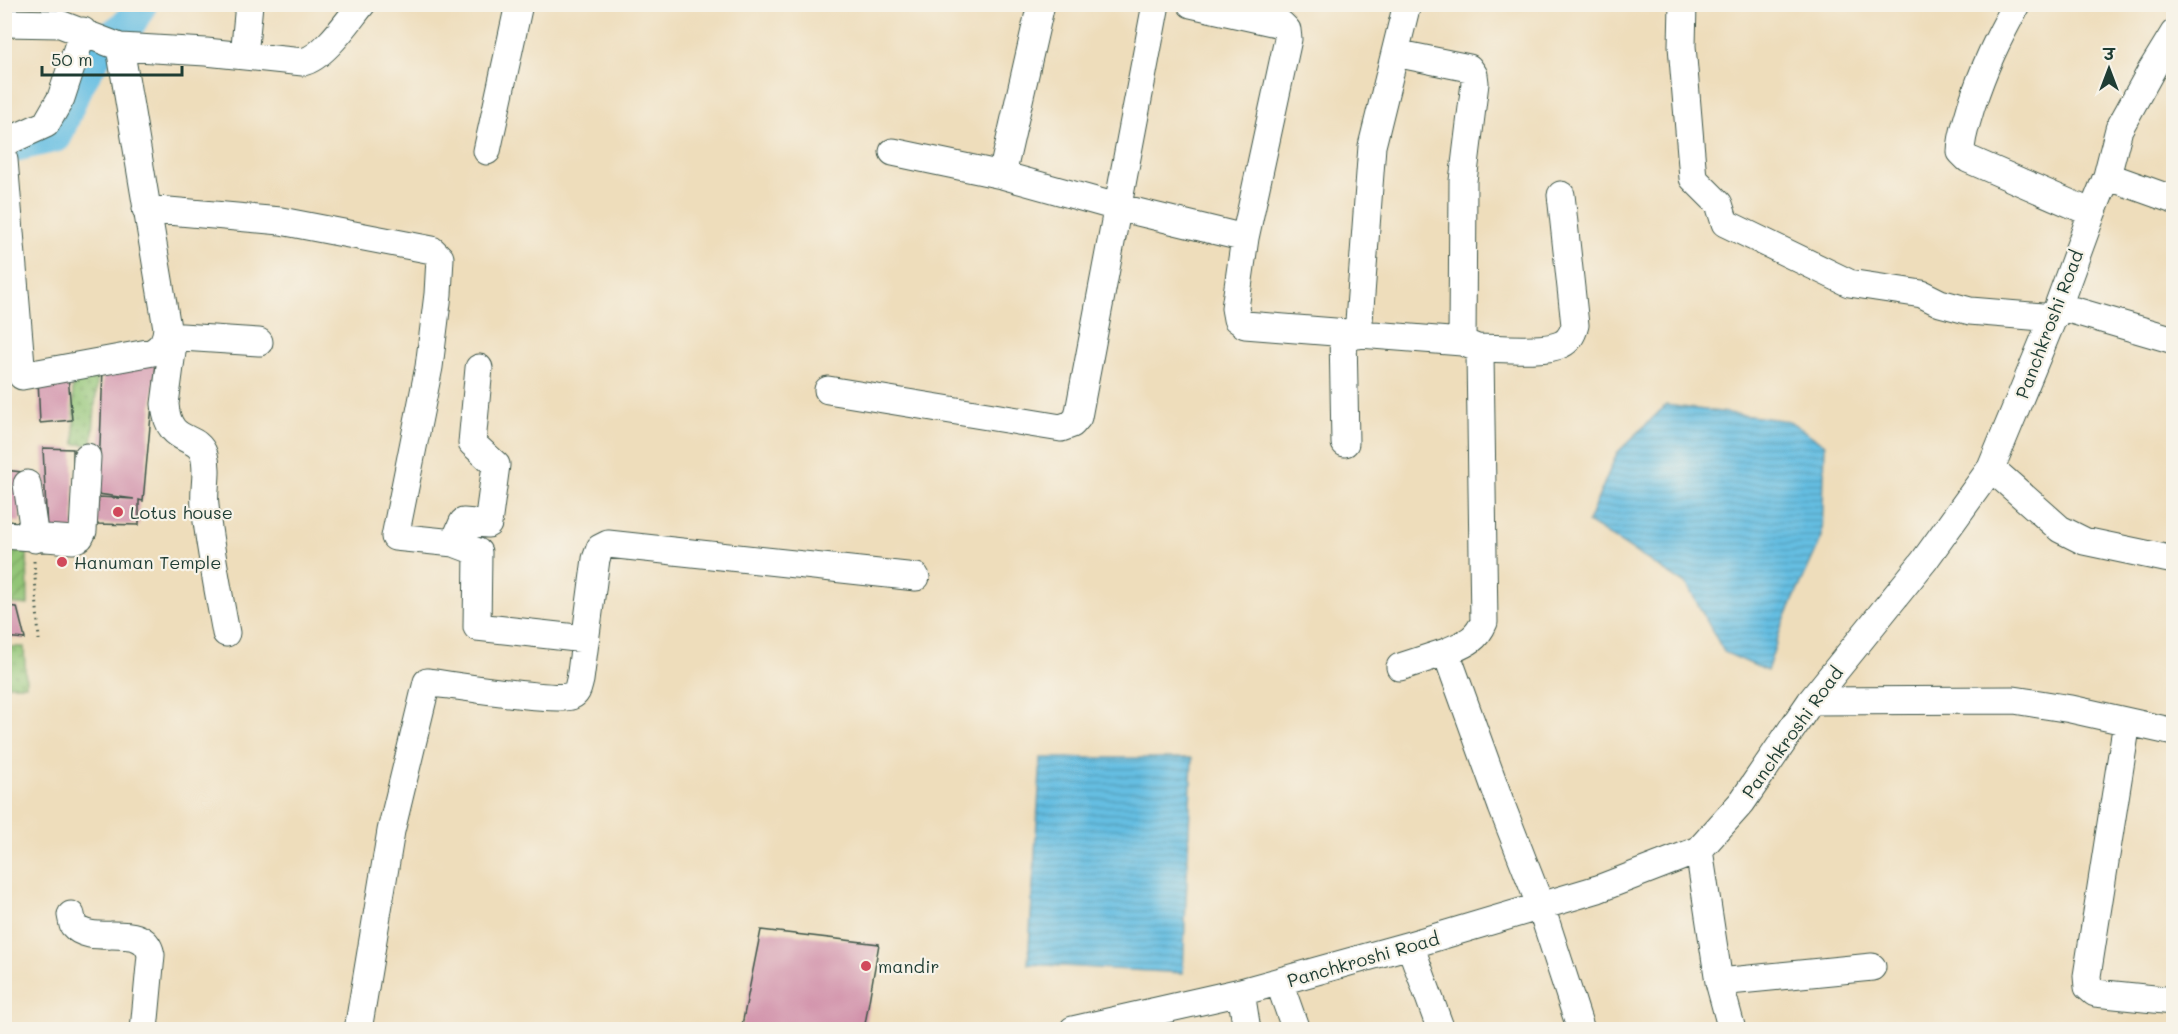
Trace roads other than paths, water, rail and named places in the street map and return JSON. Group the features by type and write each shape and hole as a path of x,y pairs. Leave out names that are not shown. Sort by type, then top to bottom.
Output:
{"street":[{"path":"243,56 249,4"},
{"path":"4,23 60,24 103,40 303,62 321,51 362,4"},
{"path":"486,151 519,4"},
{"path":"1002,175 1041,4"},
{"path":"828,390 1060,428 1071,424 1078,417 1156,4"},
{"path":"1191,4 1281,24 1287,30 1288,39 1245,238 1235,308 1237,319 1245,326 1470,345 1550,348 1563,343 1572,336 1575,325 1561,195"},
{"path":"1345,443 1351,334 1372,146 1407,4"},
{"path":"1683,4 1682,45 1692,178 1719,204 1725,223 1849,283 1922,294 1940,303 1970,311 2056,312 2174,340"},
{"path":"2017,4 1983,72 1961,139 1960,152 1968,159 2092,213"},
{"name":"Panchkroshi Road","path":"1072,1029 1241,992 1410,945 1598,889 1699,850 1724,825 1742,802 1811,701 1924,561 1991,468 2056,312 2107,176 2120,129 2162,73 2174,33"},
{"path":"4,143 39,129 51,117 61,98 103,40"},
{"path":"103,40 146,209 170,336 166,415 175,433 197,445 203,452 210,553 226,633"},
{"path":"1395,53 1469,68 1474,75 1475,83 1463,181 1470,345 1480,354 1484,622 1472,641 1400,667"},
{"path":"893,152 1002,175 1116,207 1245,238"},
{"path":"4,160 22,376 153,352 170,336 259,342"},
{"path":"2107,176 2174,200"},
{"path":"146,209 281,221 438,253 440,258 438,294 429,367 395,537 454,543 478,552 477,627 585,639"},
{"path":"454,543 464,522 488,524 495,465 472,443 479,368"},
{"path":"4,535 35,549 80,537 83,531 87,457"},
{"path":"1991,468 2070,536 2174,560"},
{"path":"27,484 35,549"},
{"path":"358,1029 391,831 427,682 548,697 569,697 577,691 596,559 600,548 608,543 916,577"},
{"path":"1446,652 1502,807 1542,907 1581,1029"},
{"path":"1811,701 2014,700 2071,709 2174,732"},
{"path":"2127,722 2087,976 2088,987 2095,993 2174,1001"},
{"path":"1699,850 1719,981 1732,1029"},
{"path":"70,915 72,925 83,933 141,937 149,945 151,955 144,1029"},
{"path":"1410,945 1441,1029"},
{"path":"1719,981 1872,967"},
{"path":"1279,982 1296,1029"},
{"path":"1241,992 1247,1029"}],"water":[{"path":"1666,405 1789,421 1825,445 1822,537 1782,625 1767,671 1724,652 1687,585 1588,522 1617,453"},
{"path":"1041,758 1192,758 1183,973 1028,964"}],"waterway":[{"path":"4,148 56,136 76,87 103,43 129,24 141,4"}],"place":[{"name":"Lotus house","path":"118,512"},
{"name":"Hanuman Temple","path":"62,562"},
{"name":"mandir","path":"866,966"}]}
